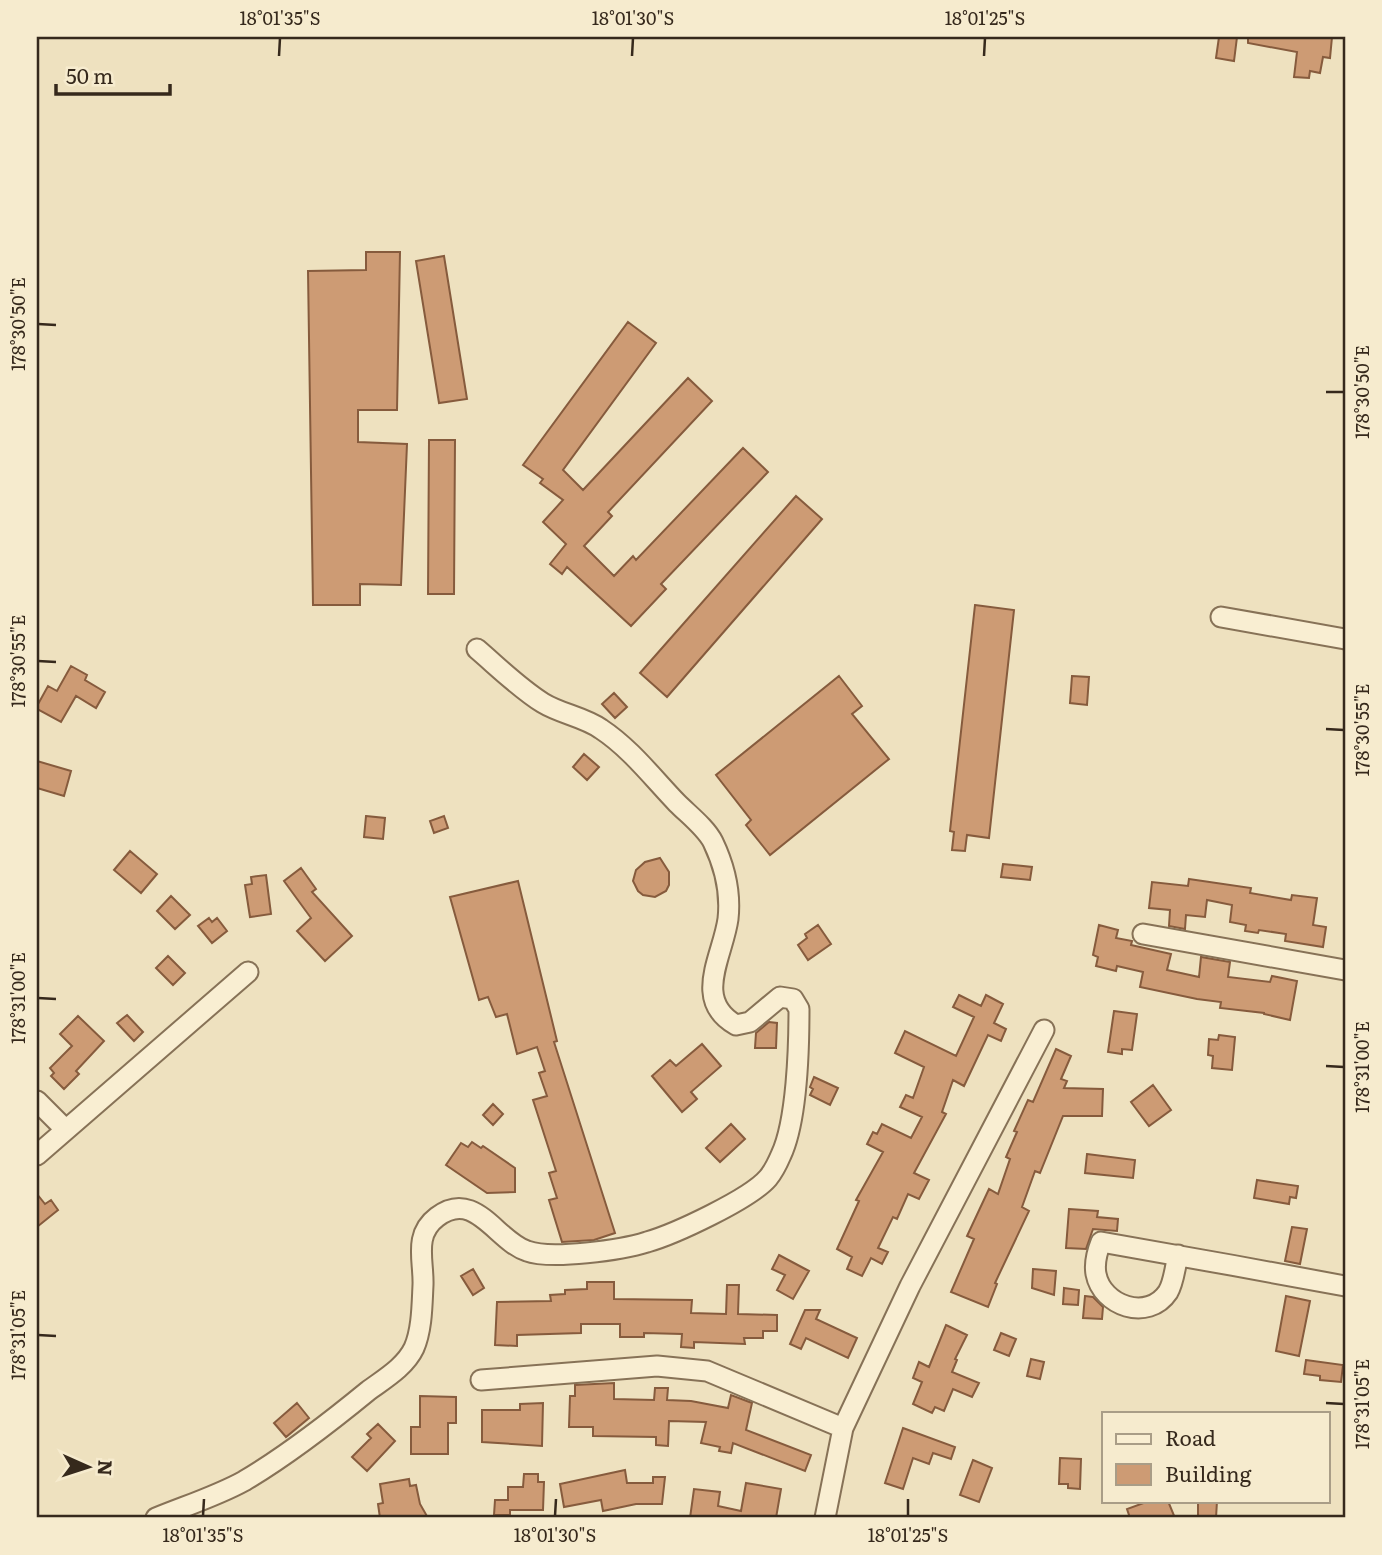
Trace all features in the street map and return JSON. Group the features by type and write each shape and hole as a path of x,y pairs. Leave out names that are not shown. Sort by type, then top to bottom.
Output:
{"street":[{"path":"1221,617 1345,639"},
{"path":"156,1518 241,1482 275,1461 403,1364 414,1348 419,1327 423,1283 419,1251 426,1230 437,1216 456,1209 475,1211 507,1241 527,1252 552,1255 647,1242 741,1199 768,1178 781,1155 788,1135 792,1106 799,1009 793,999 780,997 750,1022 736,1025 723,1018 714,1000 713,977 728,920 729,896 724,865 711,838 621,745 599,727 545,704 477,649"},
{"path":"1143,934 1345,970"},
{"path":"37,1155 248,972"},
{"path":"825,1518 843,1428 910,1286 1044,1030"},
{"path":"37,1101 65,1129"},
{"path":"1178,1255 1168,1292 1158,1302 1145,1307 1125,1306 1111,1299 1097,1278 1095,1264 1101,1242 1178,1255 1345,1286"},
{"path":"481,1380 657,1366 707,1371 843,1428"}],"building":[{"path":"1219,37 1237,37 1234,61 1216,58"},
{"path":"1248,37 1332,37 1330,58 1323,57 1320,73 1310,71 1309,78 1294,77 1297,52 1248,43"},
{"path":"366,252 400,252 397,410 358,410 358,442 407,444 401,585 360,584 360,605 313,605 308,271 366,270"},
{"path":"444,256 467,399 439,403 416,261"},
{"path":"628,322 656,343 563,470 583,490 688,378 712,401 608,512 612,516 584,546 614,576 633,556 636,560 743,448 768,472 661,584 666,589 631,626 567,567 562,574 550,564 566,544 543,522 563,500 540,483 543,479 523,465"},
{"path":"429,440 455,440 454,594 428,594"},
{"path":"796,496 822,519 667,697 640,673"},
{"path":"975,605 1014,610 989,838 967,835 965,851 952,850 954,832 950,831"},
{"path":"71,666 87,675 85,680 105,692 96,708 76,696 61,722 37,709 37,706 48,686 57,691"},
{"path":"839,676 862,706 852,714 889,759 770,855 746,825 751,820 716,775"},
{"path":"1072,676 1089,677 1087,705 1070,703"},
{"path":"614,693 627,707 615,718 602,704"},
{"path":"584,754 599,767 587,780 573,767"},
{"path":"37,761 71,771 64,796 37,788"},
{"path":"366,816 385,818 383,839 364,837"},
{"path":"444,816 448,828 434,833 430,821"},
{"path":"130,851 157,874 141,893 114,870"},
{"path":"660,858 669,872 669,885 666,891 655,897 643,895 633,881 636,870 645,862"},
{"path":"1003,864 1032,867 1030,880 1001,877"},
{"path":"301,868 316,889 312,892 352,936 325,961 297,931 311,918 284,881"},
{"path":"266,875 271,914 250,917 245,885 252,884 251,877"},
{"path":"1189,879 1251,888 1250,893 1291,900 1292,895 1317,898 1313,925 1326,927 1323,947 1285,941 1286,934 1245,931 1246,925 1230,922 1232,905 1207,900 1205,917 1186,915 1185,929 1169,926 1170,910 1149,908 1152,882 1188,886"},
{"path":"518,881 557,1041 554,1042 615,1233 594,1240 562,1242 549,1200 557,1198 549,1173 556,1171 533,1100 547,1096 539,1073 545,1071 537,1047 517,1054 507,1014 496,1017 488,997 479,1000 450,897"},
{"path":"171,896 190,915 175,929 157,911"},
{"path":"209,918 212,922 217,918 227,931 212,943 198,926"},
{"path":"818,925 831,944 808,960 798,945 807,938 805,934"},
{"path":"1099,925 1118,930 1116,938 1132,941 1131,945 1171,954 1167,970 1199,977 1201,957 1230,962 1228,977 1270,982 1272,976 1297,981 1290,1020 1264,1013 1220,1008 1221,1002 1140,987 1143,972 1117,966 1116,971 1096,966 1098,957 1093,955"},
{"path":"168,956 185,973 173,985 156,968"},
{"path":"959,995 981,1006 986,995 1003,1004 994,1023 1006,1029 1001,1041 988,1035 964,1086 953,1080 942,1112 946,1114 914,1173 929,1180 919,1199 908,1194 897,1219 893,1217 878,1248 888,1252 882,1264 871,1258 862,1276 847,1269 852,1257 837,1249 859,1201 856,1200 883,1152 867,1144 873,1132 877,1134 882,1124 911,1138 922,1117 900,1107 906,1095 913,1098 924,1067 895,1053 905,1031 956,1056 974,1017 953,1007"},
{"path":"1114,1011 1137,1014 1132,1050 1122,1049 1122,1054 1108,1052"},
{"path":"127,1015 143,1032 134,1041 117,1023"},
{"path":"78,1016 104,1041 76,1071 79,1074 64,1089 51,1076 54,1073 50,1068 72,1046 60,1034"},
{"path":"769,1022 777,1023 776,1048 755,1048 756,1033"},
{"path":"1219,1035 1235,1037 1232,1070 1212,1068 1213,1056 1208,1055 1209,1039 1218,1040"},
{"path":"702,1044 721,1066 691,1092 697,1099 682,1112 652,1076 670,1060 676,1066"},
{"path":"1056,1049 1071,1056 1061,1079 1067,1081 1064,1088 1103,1089 1102,1116 1063,1116 1040,1173 1035,1171 1022,1207 1029,1211 995,1283 997,1284 988,1307 951,1292 974,1239 967,1236 989,1189 998,1194 1010,1159 1006,1157 1017,1132 1014,1131 1028,1100 1033,1102"},
{"path":"814,1077 838,1088 830,1105 810,1095"},
{"path":"1153,1085 1171,1110 1149,1126 1131,1102"},
{"path":"493,1104 503,1114 493,1125 483,1115"},
{"path":"731,1124 745,1139 720,1162 706,1148"},
{"path":"472,1142 481,1148 483,1146 515,1168 515,1192 487,1193 446,1165 461,1143 468,1147"},
{"path":"1087,1154 1135,1160 1133,1178 1085,1173"},
{"path":"1257,1180 1298,1186 1296,1198 1290,1197 1289,1204 1254,1198"},
{"path":"37,1194 45,1204 51,1200 58,1210 37,1227"},
{"path":"1069,1209 1098,1211 1097,1217 1118,1219 1117,1231 1093,1229 1086,1249 1066,1248"},
{"path":"1292,1227 1307,1229 1300,1264 1285,1261"},
{"path":"779,1255 809,1271 793,1299 777,1290 785,1275 772,1269"},
{"path":"473,1269 484,1288 473,1295 461,1276"},
{"path":"1033,1269 1056,1271 1054,1295 1032,1288"},
{"path":"587,1282 614,1282 614,1299 692,1300 691,1313 726,1314 727,1285 739,1285 738,1314 777,1315 777,1331 763,1331 763,1338 744,1338 745,1344 694,1342 694,1348 681,1347 682,1334 644,1333 644,1337 620,1337 620,1324 581,1324 581,1333 517,1335 517,1346 495,1345 497,1302 551,1301 550,1295 565,1294 565,1290 587,1289"},
{"path":"1064,1288 1079,1290 1078,1305 1063,1304"},
{"path":"1085,1296 1093,1297 1103,1307 1102,1319 1083,1318"},
{"path":"1286,1296 1310,1301 1299,1356 1276,1351"},
{"path":"805,1310 820,1310 816,1319 857,1338 848,1358 806,1338 801,1349 790,1344"},
{"path":"946,1325 967,1335 955,1359 957,1360 952,1372 979,1383 972,1397 953,1389 944,1411 935,1407 932,1413 913,1404 922,1382 913,1378 919,1362 929,1367"},
{"path":"1001,1333 1016,1339 1009,1356 994,1350"},
{"path":"1031,1359 1044,1362 1040,1379 1027,1376"},
{"path":"1306,1360 1343,1365 1341,1382 1320,1380 1320,1376 1304,1374"},
{"path":"614,1383 614,1399 654,1400 655,1388 668,1388 667,1400 691,1401 728,1408 731,1395 752,1403 746,1430 811,1455 805,1471 733,1443 731,1453 719,1451 720,1447 701,1443 706,1422 669,1421 668,1446 656,1445 656,1437 593,1436 593,1427 569,1427 570,1396 575,1396 575,1385"},
{"path":"420,1396 456,1397 456,1423 448,1423 448,1454 411,1454 411,1427 420,1427"},
{"path":"297,1403 309,1418 286,1437 274,1423"},
{"path":"543,1403 542,1446 482,1442 482,1410 520,1410 520,1404"},
{"path":"378,1424 395,1441 367,1471 352,1457 371,1438 367,1434"},
{"path":"903,1428 955,1447 951,1459 933,1453 929,1464 913,1458 903,1489 885,1483"},
{"path":"1060,1458 1081,1459 1080,1489 1059,1484"},
{"path":"973,1460 992,1468 979,1502 960,1495"},
{"path":"625,1470 627,1483 653,1483 653,1477 665,1477 662,1504 636,1504 603,1511 601,1500 564,1507 560,1484"},
{"path":"524,1474 538,1474 538,1482 544,1482 543,1510 510,1510 510,1515 494,1515 495,1500 508,1500 508,1487 523,1487"},
{"path":"409,1479 410,1486 416,1485 420,1504 428,1518 380,1518 378,1504 383,1503 380,1484"},
{"path":"746,1483 781,1489 776,1518 690,1518 694,1489 720,1492 718,1506 741,1511"},
{"path":"1146,1502 1168,1502 1175,1518 1130,1518 1127,1509"},
{"path":"1198,1502 1217,1502 1216,1518 1198,1518"}]}
